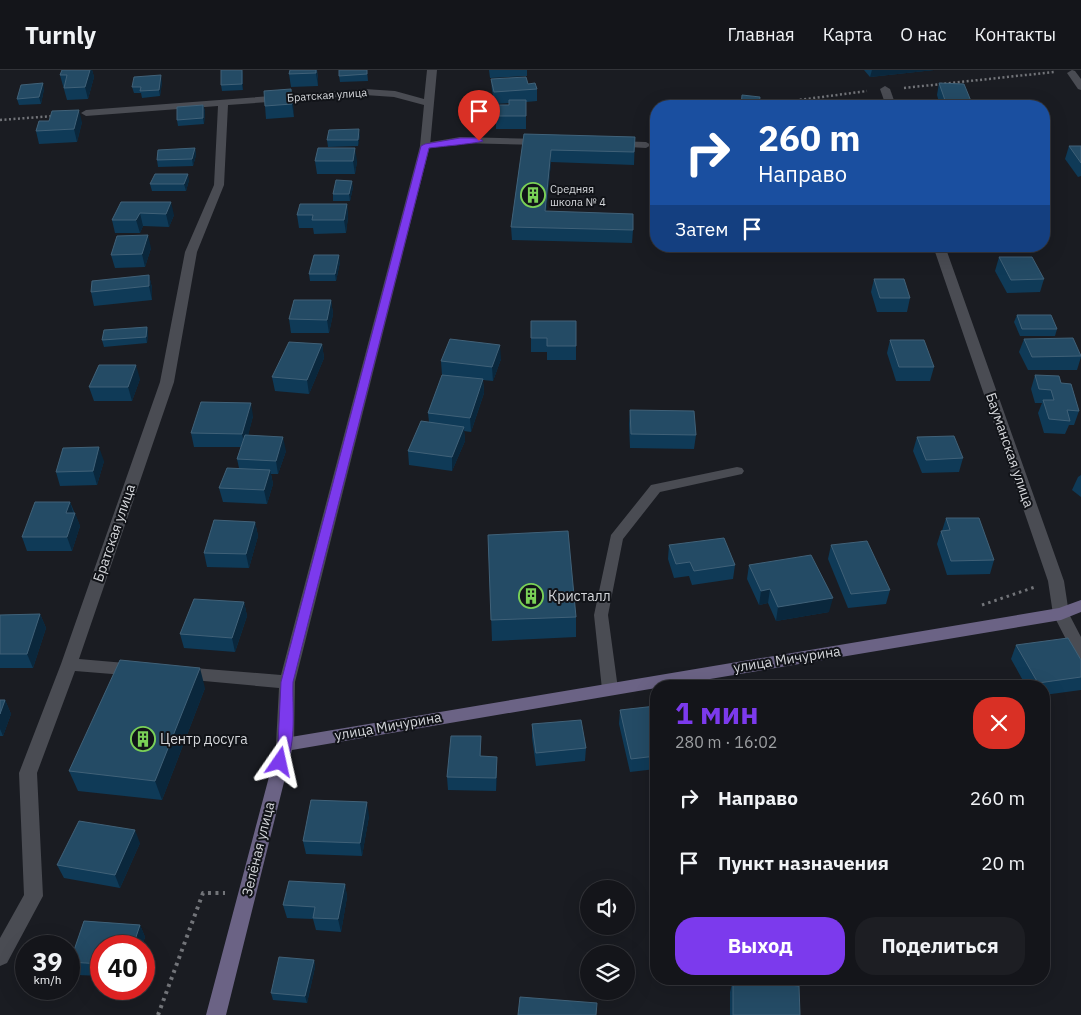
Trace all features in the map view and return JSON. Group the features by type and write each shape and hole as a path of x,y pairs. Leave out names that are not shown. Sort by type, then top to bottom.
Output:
{"street":[{"name":"Зелёная улица","path":"216,1015 285,744 287,682 425,146 432,70"},
{"path":"1072,73 1081,86"},
{"path":"885,89 888,100"},
{"name":"Братская улица","path":"86,113 365,92 395,94 430,104"},
{"name":"Братская улица","path":"0,957 34,896 28,773 69,664 166,382 191,252 219,184 223,103"},
{"name":"Бауманская улица","path":"941,252 1056,581 1061,614 1081,653"},
{"name":"улица Мичурина","path":"664,680 1061,614 1081,606"},
{"path":"69,664 148,670"},
{"path":"168,672 287,682"},
{"name":"улица Мичурина","path":"285,744 650,682"}],"lane":[{"path":"425,146 460,140 548,142"},
{"path":"606,144 646,145"},
{"path":"610,689 601,615 616,538 656,488 737,471"}],"path":[{"path":"795,100 845,92 1022,74 1072,73"},
{"path":"0,120 86,113"},
{"path":"158,1015 203,893 247,892"}],"building":[{"path":"62,70 90,70 85,87 64,88 67,75 60,75"},
{"path":"221,70 242,70 242,84 221,85"},
{"path":"290,70 316,70 316,73 289,74"},
{"path":"339,70 367,70 367,74 339,76"},
{"path":"161,75 159,90 140,91 141,87 132,87 134,77"},
{"path":"526,77 528,84 535,83 537,89 494,92 491,79"},
{"path":"43,83 39,97 17,99 21,85"},
{"path":"939,83 964,84 971,100 945,100"},
{"path":"291,89 292,104 265,106 264,91"},
{"path":"742,95 760,97 760,100 742,100"},
{"path":"509,100 526,100 526,116 496,116 496,105 509,105"},
{"path":"203,105 203,118 177,120 177,107"},
{"path":"79,110 74,129 36,131 39,121 49,121 52,111"},
{"path":"359,129 358,140 327,140 329,130"},
{"path":"524,134 635,137 634,152 551,150 545,211 633,214 633,230 511,227"},
{"path":"1069,146 1081,146 1081,163"},
{"path":"195,148 192,159 157,160 158,150"},
{"path":"318,148 355,148 353,161 315,161"},
{"path":"155,174 188,174 184,184 150,184"},
{"path":"336,180 352,181 349,194 333,194"},
{"path":"121,202 171,202 166,214 140,213 136,220 112,220"},
{"path":"300,204 347,204 344,220 312,220 313,215 297,215"},
{"path":"148,235 142,254 111,255 117,236"},
{"path":"314,255 339,255 335,274 309,274"},
{"path":"999,257 1032,257 1044,279 1011,280"},
{"path":"149,275 149,286 91,292 92,281"},
{"path":"874,279 904,279 910,298 880,298"},
{"path":"294,300 331,300 327,320 289,319"},
{"path":"1017,315 1051,315 1057,329 1022,329"},
{"path":"531,321 576,321 576,346 547,346 547,338 531,338"},
{"path":"147,327 146,337 102,340 104,330"},
{"path":"1073,338 1081,356 1032,357 1024,339"},
{"path":"450,339 500,345 492,367 441,361"},
{"path":"890,340 924,340 934,367 899,367"},
{"path":"289,342 322,344 307,380 272,377"},
{"path":"99,365 136,365 128,387 89,387"},
{"path":"442,375 483,379 470,418 428,413"},
{"path":"1035,375 1059,376 1061,383 1071,384 1079,411 1067,410 1070,421 1049,419 1043,400 1054,400 1051,390 1039,389"},
{"path":"201,402 251,403 242,434 191,433"},
{"path":"630,410 694,411 696,435 631,434"},
{"path":"421,421 464,427 452,457 408,451"},
{"path":"245,435 283,437 276,461 237,459"},
{"path":"954,436 963,458 926,460 917,437"},
{"path":"99,447 93,471 56,472 63,448"},
{"path":"227,468 270,470 264,490 219,488"},
{"path":"35,502 70,502 66,513 75,513 67,537 22,537"},
{"path":"946,518 979,518 994,560 951,561 941,531 950,530"},
{"path":"214,520 255,522 246,554 204,553"},
{"name":"Кристалл","path":"568,531 576,617 491,620 488,535"},
{"path":"724,538 735,565 694,571 690,562 676,564 669,545"},
{"path":"867,541 890,590 851,594 831,545"},
{"path":"811,555 833,598 778,607 770,589 761,591 749,565"},
{"path":"194,599 244,602 232,638 180,634"},
{"path":"40,614 27,654 0,654 0,615"},
{"path":"1068,638 1081,660 1081,677 1050,681 1036,680 1016,645"},
{"name":"Центр досуга","path":"120,660 200,668 155,781 69,771"},
{"path":"0,700 5,700 0,714"},
{"path":"650,707 650,757 631,759 620,710"},
{"path":"581,720 586,748 536,753 532,724"},
{"path":"451,736 481,736 480,756 497,757 496,778 447,777"},
{"path":"311,800 367,802 360,843 303,841"},
{"path":"79,821 135,830 115,875 57,865"},
{"path":"289,881 345,884 338,919 313,918 315,907 283,905"},
{"path":"84,921 140,925 137,935 90,935 90,963 80,963 79,935"},
{"path":"279,957 314,960 305,996 271,993"},
{"path":"733,985 799,986 800,1015 733,1015"},
{"path":"520,997 597,1003 596,1015 518,1015"}],"place":[{"name":"Средняя школа № 4","path":"533,195"},
{"name":"Кристалл","path":"531,596"},
{"name":"Центр досуга","path":"143,739"}],"route":[{"path":"280,762 285,744 287,682 425,146 460,140 479,141"}]}
